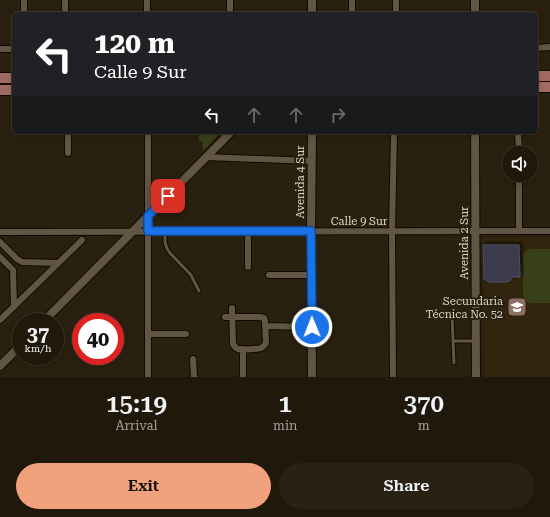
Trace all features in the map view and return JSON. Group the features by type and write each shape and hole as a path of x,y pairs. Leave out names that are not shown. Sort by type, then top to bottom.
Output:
{"main road":[{"path":"538,76 550,76"},
{"path":"0,78 12,78"},
{"path":"538,87 550,87"},
{"path":"0,90 12,90"}],"street":[{"path":"24,0 24,12"},
{"path":"65,0 65,12"},
{"path":"147,0 147,12"},
{"path":"230,0 230,12"},
{"path":"312,0 312,12"},
{"path":"352,0 352,12"},
{"path":"396,0 396,12"},
{"path":"475,0 475,12"},
{"path":"538,48 550,48"},
{"path":"0,49 12,49"},
{"path":"68,134 68,154"},
{"path":"148,134 148,377"},
{"path":"52,313 229,134"},
{"name":"Avenida 4 Sur","path":"312,134 312,377"},
{"path":"393,377 392,231 394,134"},
{"name":"Avenida 2 Sur","path":"475,134 476,377"},
{"path":"518,134 519,146"},
{"path":"206,157 312,161"},
{"path":"519,182 519,231"},
{"path":"248,231 248,267"},
{"name":"Calle 9 Sur","path":"0,232 550,231"},
{"path":"0,320 82,240"},
{"path":"0,242 22,262 57,264"},
{"path":"0,257 12,268 14,306"},
{"path":"270,276 312,275"},
{"path":"229,317 264,318 266,343 263,347 242,349 234,346 229,317 232,308"},
{"path":"265,326 312,327"},
{"path":"148,334 186,334"},
{"path":"242,349 243,377"},
{"path":"0,366 12,354"},
{"path":"193,359 194,377"}],"lane":[{"path":"166,231 165,244 168,252 191,275 199,291"},
{"path":"452,316 454,363"},
{"path":"453,340 476,341"}],"shaded area":[{"name":"Secundaria Técnica No. 52","path":"550,237 550,377 485,377 483,238"}],"green space":[{"path":"199,134 219,134 203,151 202,141 199,141"},
{"path":"529,249 550,249 550,303 529,303 525,300 523,295 523,253"}],"building":[{"path":"483,245 519,245 520,277 512,277 510,281 506,282 489,282 484,279"}],"waterway":[{"path":"0,84 12,84"}],"place":[{"name":"Secundaria Técnica No. 52","path":"517,307"}],"route":[{"path":"168,196 148,216 148,231 311,231 312,327"}]}
